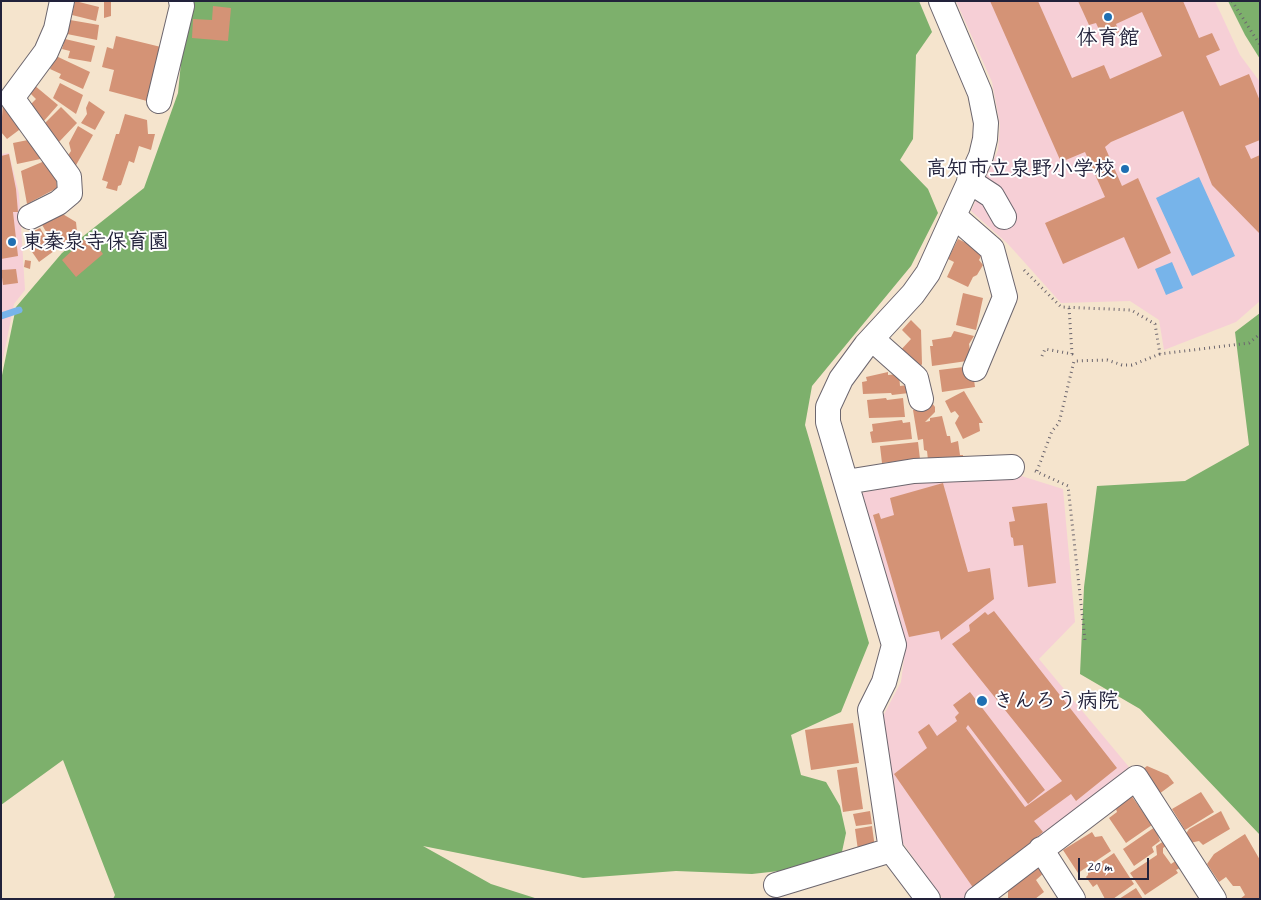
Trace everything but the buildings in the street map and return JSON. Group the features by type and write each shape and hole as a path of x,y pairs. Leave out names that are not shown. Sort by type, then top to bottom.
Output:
{"street":[{"path":"30,217 58,203 70,193 69,177 12,98 46,52 56,29 62,1"},
{"path":"159,101 182,6 181,1"},
{"path":"928,899 891,850 870,710 884,682 894,645 828,422 828,407 841,379 872,339 913,294 928,274 986,138 984,110 975,79 941,1"},
{"path":"969,181 999,191 1004,216"},
{"path":"954,216 992,249 1005,297 975,369"},
{"path":"872,339 916,378 921,399"},
{"path":"846,482 914,471 1012,467"},
{"path":"977,899 1136,778 1214,899"},
{"path":"776,885 882,855 891,850"},
{"path":"1041,850 1073,899"}],"path":[{"path":"1232,1 1260,45"},
{"path":"1020,266 1061,307 1131,310 1156,324 1160,354"},
{"path":"1042,356 1045,349 1072,354 1069,307"},
{"path":"1037,472 1052,431 1059,423 1074,361 1107,360 1122,365 1132,365 1160,354 1249,343 1260,334"},
{"path":"1012,467 1037,472 1068,486 1085,640"}],"shaded area":[{"name":"高知市立泉野小学校","path":"956,1 1215,1 1240,55 1260,82 1260,301 1236,322 1164,350 1159,320 1130,301 1061,303 1008,244 971,211 998,150 1000,125 992,82"},
{"name":"東秦泉寺保育園","path":"9,153 19,194 25,290 14,304 1,369 1,154"},
{"name":"きんろう病院","path":"1015,474 1063,489 1075,622 1039,659 1129,767 965,899 943,899 900,839 881,720 901,682 905,650 902,626 862,493 917,479 960,481"}],"green space":[{"path":"187,1 919,1 932,32 916,55 913,139 900,160 928,189 938,213 911,266 812,386 805,425 869,643 841,712 791,735 801,775 826,782 840,806 846,833 840,861 797,869 752,874 676,871 583,878 423,846 491,884 538,899 113,899 115,895 63,760 1,805 1,380 16,307 62,253 144,188 178,93"},
{"path":"1228,1 1260,1 1260,59 1245,35"},
{"path":"1260,313 1260,835 1140,709 1080,674 1084,587 1097,486 1185,481 1249,445 1235,332"}],"water":[{"path":"1199,177 1235,256 1192,276 1156,198"},
{"path":"1172,262 1183,288 1166,295 1155,269"}],"waterway":[{"path":"1,316 19,310"}],"place":[{"name":"体育館","path":"1108,17"},
{"name":"高知市立泉野小学校","path":"1125,169"},
{"name":"東秦泉寺保育園","path":"12,242"},
{"name":"きんろう病院","path":"982,701"}]}
